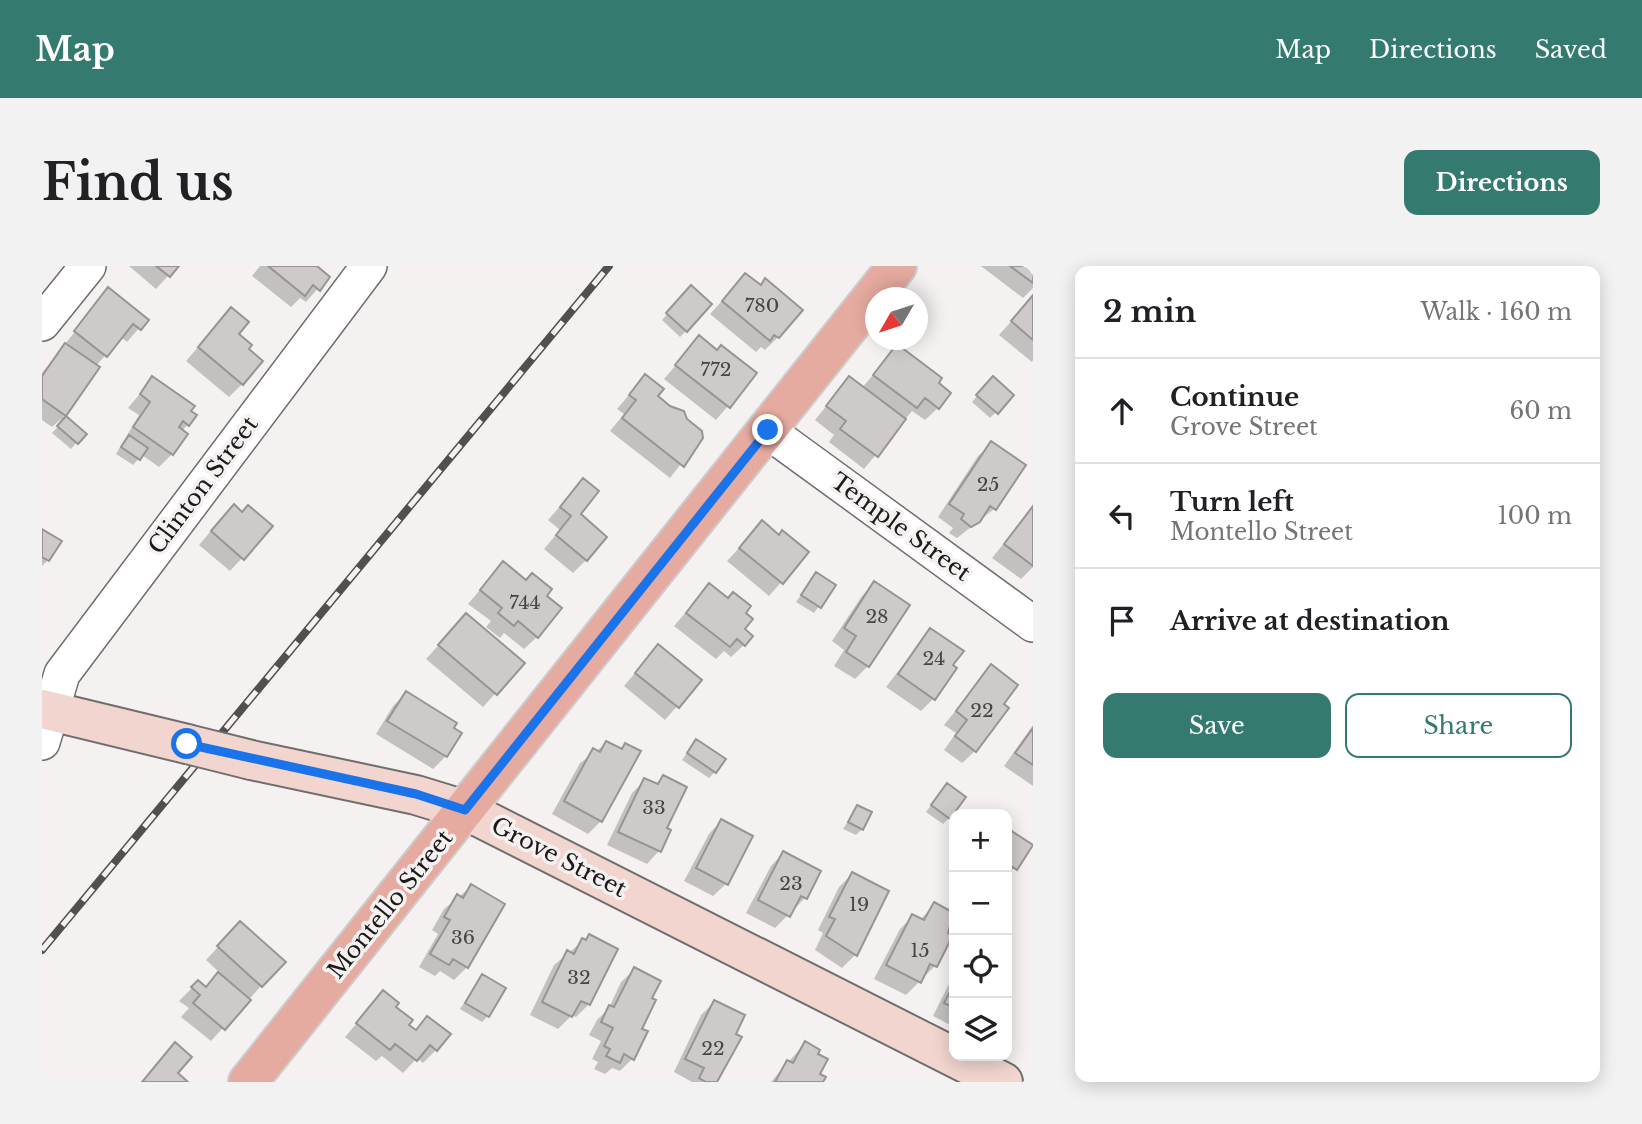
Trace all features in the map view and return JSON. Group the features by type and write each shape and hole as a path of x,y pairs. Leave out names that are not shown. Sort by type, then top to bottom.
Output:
{"main road":[{"name":"Montello Street","path":"248,1082 897,266"},
{"name":"Grove Street","path":"45,721 187,744 416,794 465,810 1003,1082"}],"street":[{"path":"42,323 88,266"},
{"name":"Clinton Street","path":"45,721 62,674 85,641 369,266"},
{"name":"Temple Street","path":"768,430 1033,624"}],"building":[{"path":"156,266 179,266 170,277"},
{"path":"268,266 317,266 330,277 320,291 313,285 305,296"},
{"path":"1010,266 1033,266 1033,283"},
{"path":"745,273 761,285 765,278 803,310 779,338 774,335 770,341 722,301"},
{"path":"691,285 712,304 687,332 666,313"},
{"path":"108,287 149,320 141,330 133,324 107,357 74,331"},
{"path":"1033,295 1033,340 1011,321"},
{"path":"231,307 249,322 239,334 252,345 249,349 263,361 243,385 198,347"},
{"path":"699,335 717,350 721,345 757,373 730,408 675,365"},
{"path":"65,343 100,367 66,416 42,399 42,376"},
{"path":"892,350 905,350 942,378 939,383 951,393 939,409 925,398 917,408 873,375"},
{"path":"645,374 664,389 658,396 670,406 684,411 687,419 702,431 703,438 684,467 622,418 636,400 629,395"},
{"path":"152,376 195,406 191,411 197,415 189,426 183,421 179,427 188,434 173,455 133,427 150,402 140,394"},
{"path":"849,376 906,419 878,457 840,429 846,421 826,406"},
{"path":"993,376 1014,395 998,414 976,395"},
{"path":"66,416 87,434 78,444 57,426"},
{"path":"129,435 148,448 140,460 121,447"},
{"path":"991,441 1026,465 996,510 990,506 980,522 971,527 961,519 964,514 949,504"},
{"path":"583,478 599,491 581,514 607,537 587,561 556,535 571,516 560,507"},
{"path":"234,504 242,512 248,505 273,526 244,560 211,531"},
{"path":"1033,506 1033,566 1004,544"},
{"path":"762,520 779,535 782,530 809,552 783,584 739,548"},
{"path":"42,529 62,541 49,561 42,557"},
{"path":"503,561 526,580 532,573 552,589 547,596 562,608 538,638 518,621 514,626 498,613 502,608 480,590"},
{"path":"816,572 836,585 821,608 801,595"},
{"path":"874,581 910,605 869,667 846,652 856,636 844,628"},
{"path":"709,583 728,598 733,592 751,606 746,613 753,619 745,629 753,636 745,646 737,639 730,647 686,613"},
{"path":"466,613 525,663 497,695 438,645"},
{"path":"930,628 964,651 953,665 957,668 935,700 898,674"},
{"path":"658,644 702,680 679,708 635,673"},
{"path":"991,664 1018,685 1004,704 1009,708 976,752 955,736 967,720 956,711"},
{"path":"406,691 457,723 454,728 462,733 447,757 387,721"},
{"path":"1033,728 1033,765 1015,753"},
{"path":"696,739 726,759 716,773 687,753"},
{"path":"606,741 622,749 625,743 641,751 602,822 564,801 593,748 600,752"},
{"path":"663,775 687,787 667,828 671,830 661,852 618,832 644,778 658,784"},
{"path":"947,783 966,797 957,809 949,809 949,818 931,805"},
{"path":"857,805 872,812 863,830 848,822"},
{"path":"721,819 753,836 728,885 696,868"},
{"path":"1012,831 1033,845 1017,870 1012,866"},
{"path":"783,851 821,871 807,899 801,896 790,917 758,900"},
{"path":"852,872 889,891 857,956 826,936 835,919 829,917"},
{"path":"471,884 505,904 468,968 453,959 449,965 430,954 450,920 444,917 457,894 463,898"},
{"path":"934,902 949,910 949,943 937,967 930,964 921,983 886,965 912,914 924,920"},
{"path":"240,921 286,962 262,987 217,946"},
{"path":"589,934 618,949 590,1005 581,1001 572,1017 542,1002 567,950 574,954 582,938 586,940"},
{"path":"634,967 661,981 652,998 656,1000 642,1029 648,1031 634,1060 624,1054 620,1063 606,1056 610,1049 604,1046 613,1028 601,1022 609,1005 614,1007"},
{"path":"218,972 251,1000 225,1030 193,1003 200,995 191,987 198,980 206,987"},
{"path":"482,974 506,988 489,1017 465,1003"},
{"path":"383,990 399,1003 396,1007 413,1020 409,1025 416,1030 427,1016 451,1034 437,1051 430,1045 417,1061 395,1044 390,1050 356,1023"},
{"path":"714,1000 745,1015 736,1034 742,1037 717,1082 706,1082 699,1078 704,1068 685,1059"},
{"path":"805,1041 820,1050 818,1054 828,1059 820,1074 826,1077 823,1082 775,1082 787,1060 793,1063"},
{"path":"175,1042 192,1057 178,1073 188,1082 142,1082"}],"railway":[{"path":"42,950 609,266"}],"route":[{"path":"187,744 416,794 465,810 768,430"}]}
